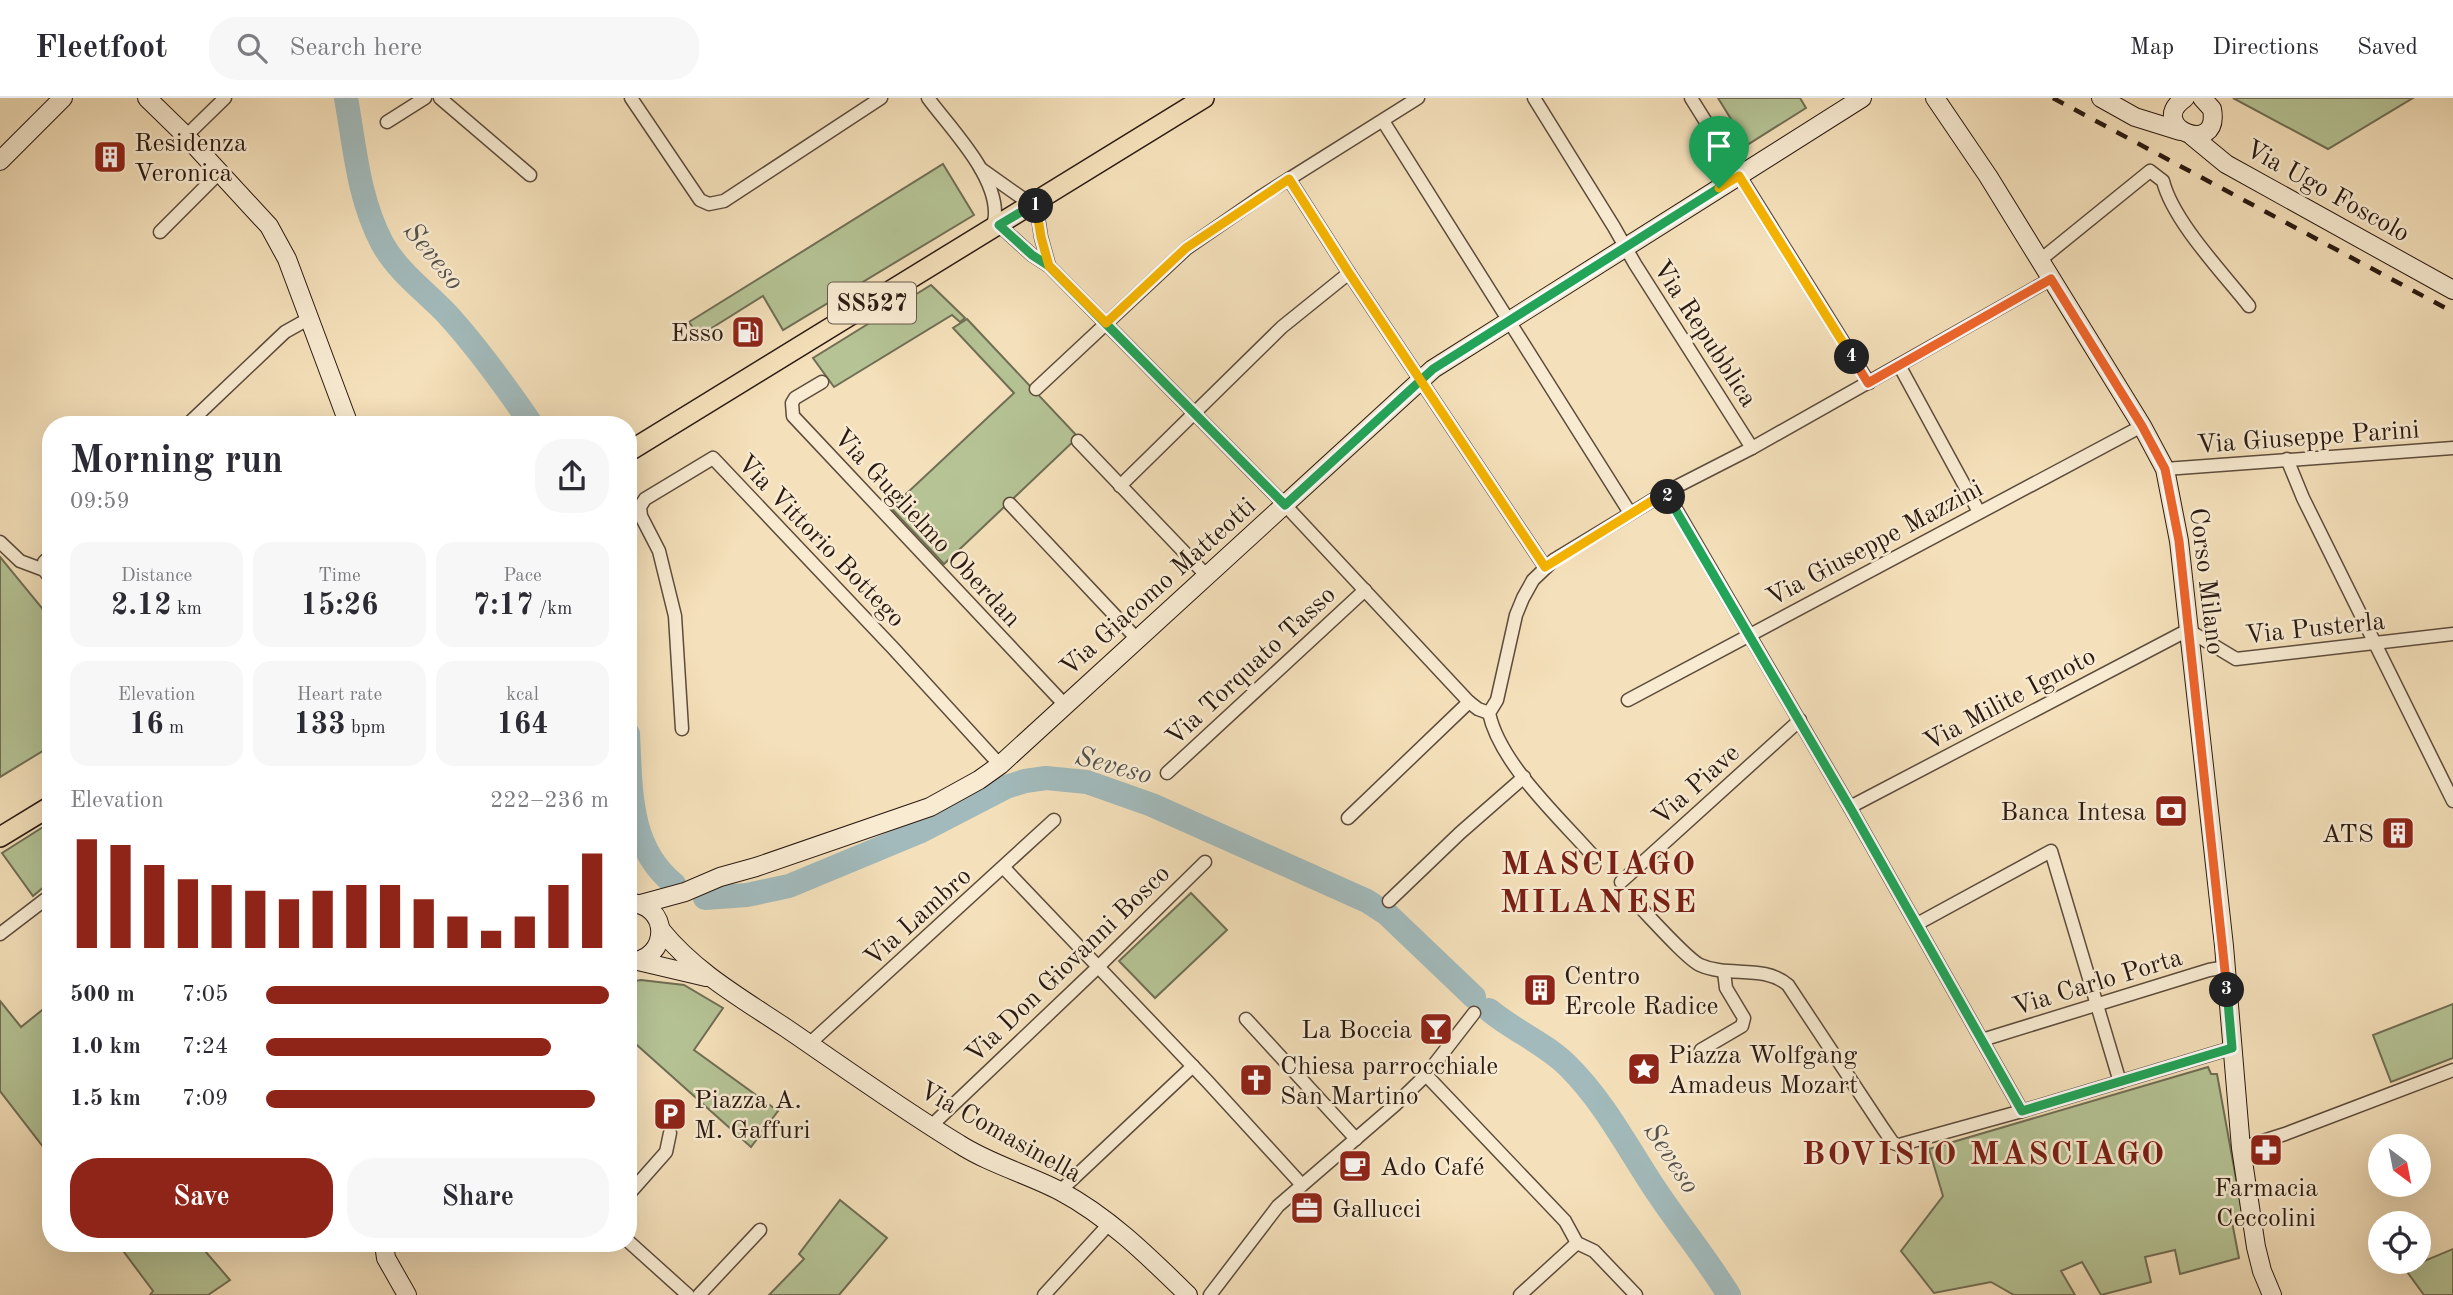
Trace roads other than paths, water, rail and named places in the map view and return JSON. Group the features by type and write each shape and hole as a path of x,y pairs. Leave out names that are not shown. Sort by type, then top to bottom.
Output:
{"main road":[{"name":"SS527","path":"637,447 1204,98"},
{"path":"0,838 42,812"}],"street":[{"path":"0,161 63,98"},
{"path":"147,98 269,226 287,258 346,416"},
{"path":"186,136 225,98"},
{"path":"387,122 425,98"},
{"path":"440,98 530,174"},
{"path":"631,98 700,201 709,204 724,201 881,98"},
{"path":"928,98 981,169 992,196 995,228 1049,266 1285,505 1469,702 1489,713 1505,752 1594,857"},
{"path":"1036,389 1186,248 1418,98"},
{"name":"Via Repubblica","path":"1534,98 1752,448"},
{"path":"1691,98 1868,383"},
{"name":"Via Giacomo Matteotti","path":"637,904 676,899 703,885 930,807 979,780 1000,765 1433,369 1862,98"},
{"name":"Corso Milano","path":"1935,98 1988,176 2142,426 2165,469 2179,541 2226,967 2241,1148 2256,1247 2272,1295"},
{"name":"Via Ugo Foscolo","path":"2101,98 2135,117 2186,133 2226,164 2453,290"},
{"path":"2144,118 2180,102"},
{"path":"2180,102 2174,119 2186,133 2205,132 2209,128"},
{"name":"Via Ugo Foscolo","path":"2209,102 2213,116 2209,128 2215,153"},
{"path":"1383,121 1630,513"},
{"path":"981,169 1034,204 1049,266"},
{"path":"160,232 220,172"},
{"path":"2039,261 2150,172 2163,181 2167,196 2190,230 2249,306"},
{"path":"1289,179 1545,567"},
{"path":"1120,486 1282,327 1349,273"},
{"path":"1489,713 1497,700 1516,615 1533,580 1545,567 1666,492 1752,448 2051,279"},
{"path":"196,416 285,332 310,318"},
{"path":"1899,365 1979,512"},
{"name":"Via Guglielmo Oberdan","path":"822,382 796,398 792,403 793,416 1065,705"},
{"name":"Via Giuseppe Mazzini","path":"1629,700 2142,426"},
{"path":"1077,441 1208,576"},
{"name":"Via Giuseppe Parini","path":"2165,469 2453,448"},
{"name":"Via Vittorio Bottego","path":"681,729 675,616 659,551 639,511 645,499 713,458 1000,765"},
{"path":"2287,459 2303,498 2453,801"},
{"path":"1666,492 1800,720 2022,1111"},
{"path":"1010,503 1137,639"},
{"path":"0,542 20,561 42,571"},
{"name":"Via Torquato Tasso","path":"1167,773 1364,590"},
{"name":"Via Pusterla","path":"2188,630 2236,659 2453,634"},
{"name":"Via Milite Ignoto","path":"1850,807 2188,630"},
{"path":"1348,818 1469,702"},
{"name":"Via Piave","path":"1620,882 1800,720"},
{"path":"1389,901 1524,777"},
{"name":"Via Lambro","path":"809,1044 1054,820"},
{"path":"1916,924 2052,851 2120,1082"},
{"name":"Via Don Giovanni Bosco","path":"931,1126 1205,862"},
{"path":"1004,868 1302,1185"},
{"name":"Via Giacomo Matteotti","path":"637,960 645,958 656,948 659,925 676,899"},
{"path":"0,934 42,902"},
{"path":"1637,904 1695,962 1724,972 1772,975 1788,985 1893,1143 1899,1145 2232,1048"},
{"name":"Via Comasinella","path":"637,905 651,910 679,952 710,978 970,1151 1060,1191 1128,1238 1188,1295"},
{"name":"Via Comasinella","path":"637,962 710,978"},
{"name":"Via Carlo Porta","path":"1982,1040 2226,967"},
{"path":"1701,1050 1744,1023 1744,1018 1726,988 1724,972"},
{"path":"1210,1295 1279,1206 1426,1075 1475,1013"},
{"path":"1246,1019 1356,1139"},
{"path":"1060,1191 1193,1066"},
{"path":"2241,1148 2453,1070"},
{"path":"1426,1075 1565,1221 1577,1243 1594,1251 1636,1295"},
{"path":"637,1185 666,1152 670,1133"},
{"path":"1044,1295 1109,1224"},
{"path":"699,1295 760,1230"},
{"path":"1520,1295 1577,1243"},
{"path":"637,1249 688,1295"},
{"path":"385,1252 407,1295"}],"waterway":[{"name":"Seveso","path":"346,98 362,190 382,243 404,272 470,340 526,416"},
{"name":"Seveso","path":"705,898 747,895 789,886 919,832 1006,787 1025,781 1046,778 1087,782 1152,805 1367,901 1387,914 1474,997"},
{"name":"Seveso","path":"637,824 648,853 674,884"},
{"name":"Seveso","path":"1489,1010 1549,1050 1581,1080 1729,1295"}],"railway":[{"path":"2053,98 2453,312"}],"place":[{"name":"Residenza Veronica","path":"110,157"},
{"name":"Esso","path":"748,332"},
{"name":"Banca Intesa","path":"2171,811"},
{"name":"ATS","path":"2398,833"},
{"name":"Centro Ercole Radice","path":"1540,990"},
{"name":"La Boccia","path":"1436,1029"},
{"name":"Piazza Wolfgang Amadeus Mozart","path":"1644,1069"},
{"name":"Chiesa parrocchiale San Martino","path":"1256,1080"},
{"name":"Piazza A. M. Gaffuri","path":"670,1114"},
{"name":"Farmacia Ceccolini","path":"2266,1150"},
{"name":"Ado Café","path":"1355,1166"},
{"name":"Gallucci","path":"1307,1208"}],"district":[{"name":"MASCIAGO MILANESE","path":"1599,881"},
{"name":"BOVISIO MASCIAGO","path":"1984,1152"}]}
